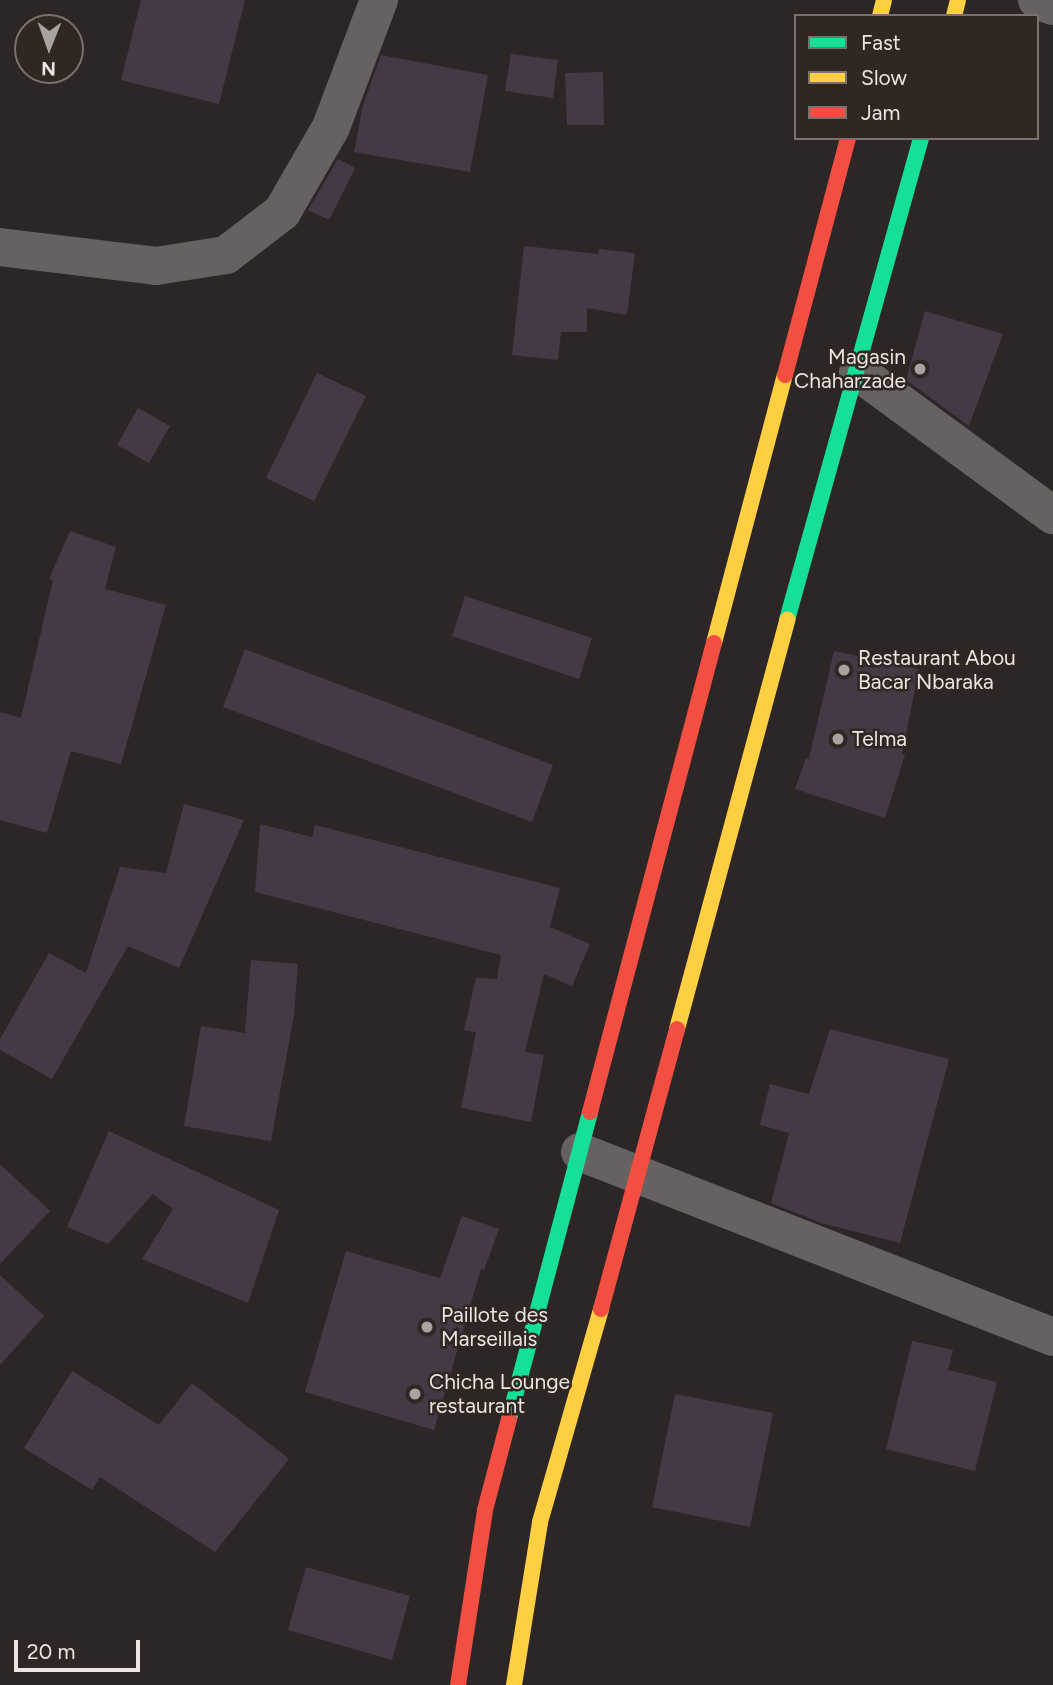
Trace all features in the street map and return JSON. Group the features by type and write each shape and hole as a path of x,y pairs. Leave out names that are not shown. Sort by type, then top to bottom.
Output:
{"main road":[{"path":"458,1685 485,1510 847,140"},
{"path":"514,1685 540,1522 639,1176 736,805 858,372 919,140"}],"street":[{"path":"0,247 156,266 226,255 282,212 331,127 379,0"},
{"path":"1037,0 1053,6"},
{"path":"858,372 1053,515"},
{"path":"580,1152 1053,1337"}],"building":[{"path":"141,0 245,0 219,104 121,80"},
{"path":"511,54 558,60 553,98 505,91"},
{"path":"381,55 488,75 470,172 354,152 363,105"},
{"path":"603,72 604,125 567,125 565,73"},
{"path":"338,159 355,168 329,220 308,210"},
{"path":"524,246 598,254 599,249 635,253 627,315 587,308 587,332 561,332 558,360 512,355"},
{"path":"925,311 1003,334 969,426 906,380"},
{"path":"317,373 366,396 314,501 266,478"},
{"path":"138,408 170,426 149,463 117,445"},
{"path":"70,531 116,547 105,589 166,605 121,764 71,751 47,833 0,820 0,712 21,718 53,580 49,579"},
{"path":"465,596 592,638 579,679 452,636"},
{"path":"245,649 553,765 532,822 223,707"},
{"path":"834,651 919,669 902,754 905,755 885,818 795,789 806,758 809,759"},
{"path":"184,804 244,820 179,968 128,946 52,1079 0,1050 0,1039 49,953 86,973 120,867 166,873"},
{"path":"260,824 312,837 315,825 560,888 550,927 590,944 572,986 544,974 525,1052 544,1055 531,1122 461,1108 476,1032 464,1030 476,978 497,979 501,955 255,892"},
{"path":"251,960 298,964 294,1015 271,1141 184,1126 201,1026 245,1033"},
{"path":"830,1029 949,1059 900,1243 821,1223 771,1203 789,1133 760,1125 770,1084 809,1094"},
{"path":"109,1131 279,1210 248,1303 142,1259 173,1209 153,1194 108,1244 67,1227"},
{"path":"0,1164 50,1211 0,1264"},
{"path":"462,1216 499,1229 484,1270 481,1269 434,1430 305,1392 346,1251 440,1278"},
{"path":"0,1275 44,1316 0,1365"},
{"path":"912,1341 953,1350 948,1370 997,1382 975,1471 886,1449"},
{"path":"72,1371 159,1425 192,1383 289,1459 215,1552 100,1477 92,1490 24,1448"},
{"path":"675,1394 773,1413 750,1527 652,1507"},
{"path":"306,1567 410,1596 392,1660 288,1630"}],"traffic: fast":[{"path":"787,620 920,140"},
{"path":"509,1419 590,1112"}],"traffic: slow":[{"path":"880,14 884,0"},
{"path":"954,14 958,0"},
{"path":"714,643 785,375"},
{"path":"677,1029 787,620"},
{"path":"514,1685 540,1522 601,1309"}],"traffic: jam":[{"path":"785,375 847,140"},
{"path":"590,1112 714,643"},
{"path":"601,1309 677,1029"},
{"path":"458,1685 485,1510 509,1419"}],"place":[{"name":"Magasin Chaharzade","path":"920,369"},
{"name":"Restaurant Abou Bacar Nbaraka","path":"844,670"},
{"name":"Telma","path":"838,739"},
{"name":"Paillote des Marseillais","path":"427,1327"},
{"name":"Chicha Lounge restaurant","path":"415,1394"}]}
